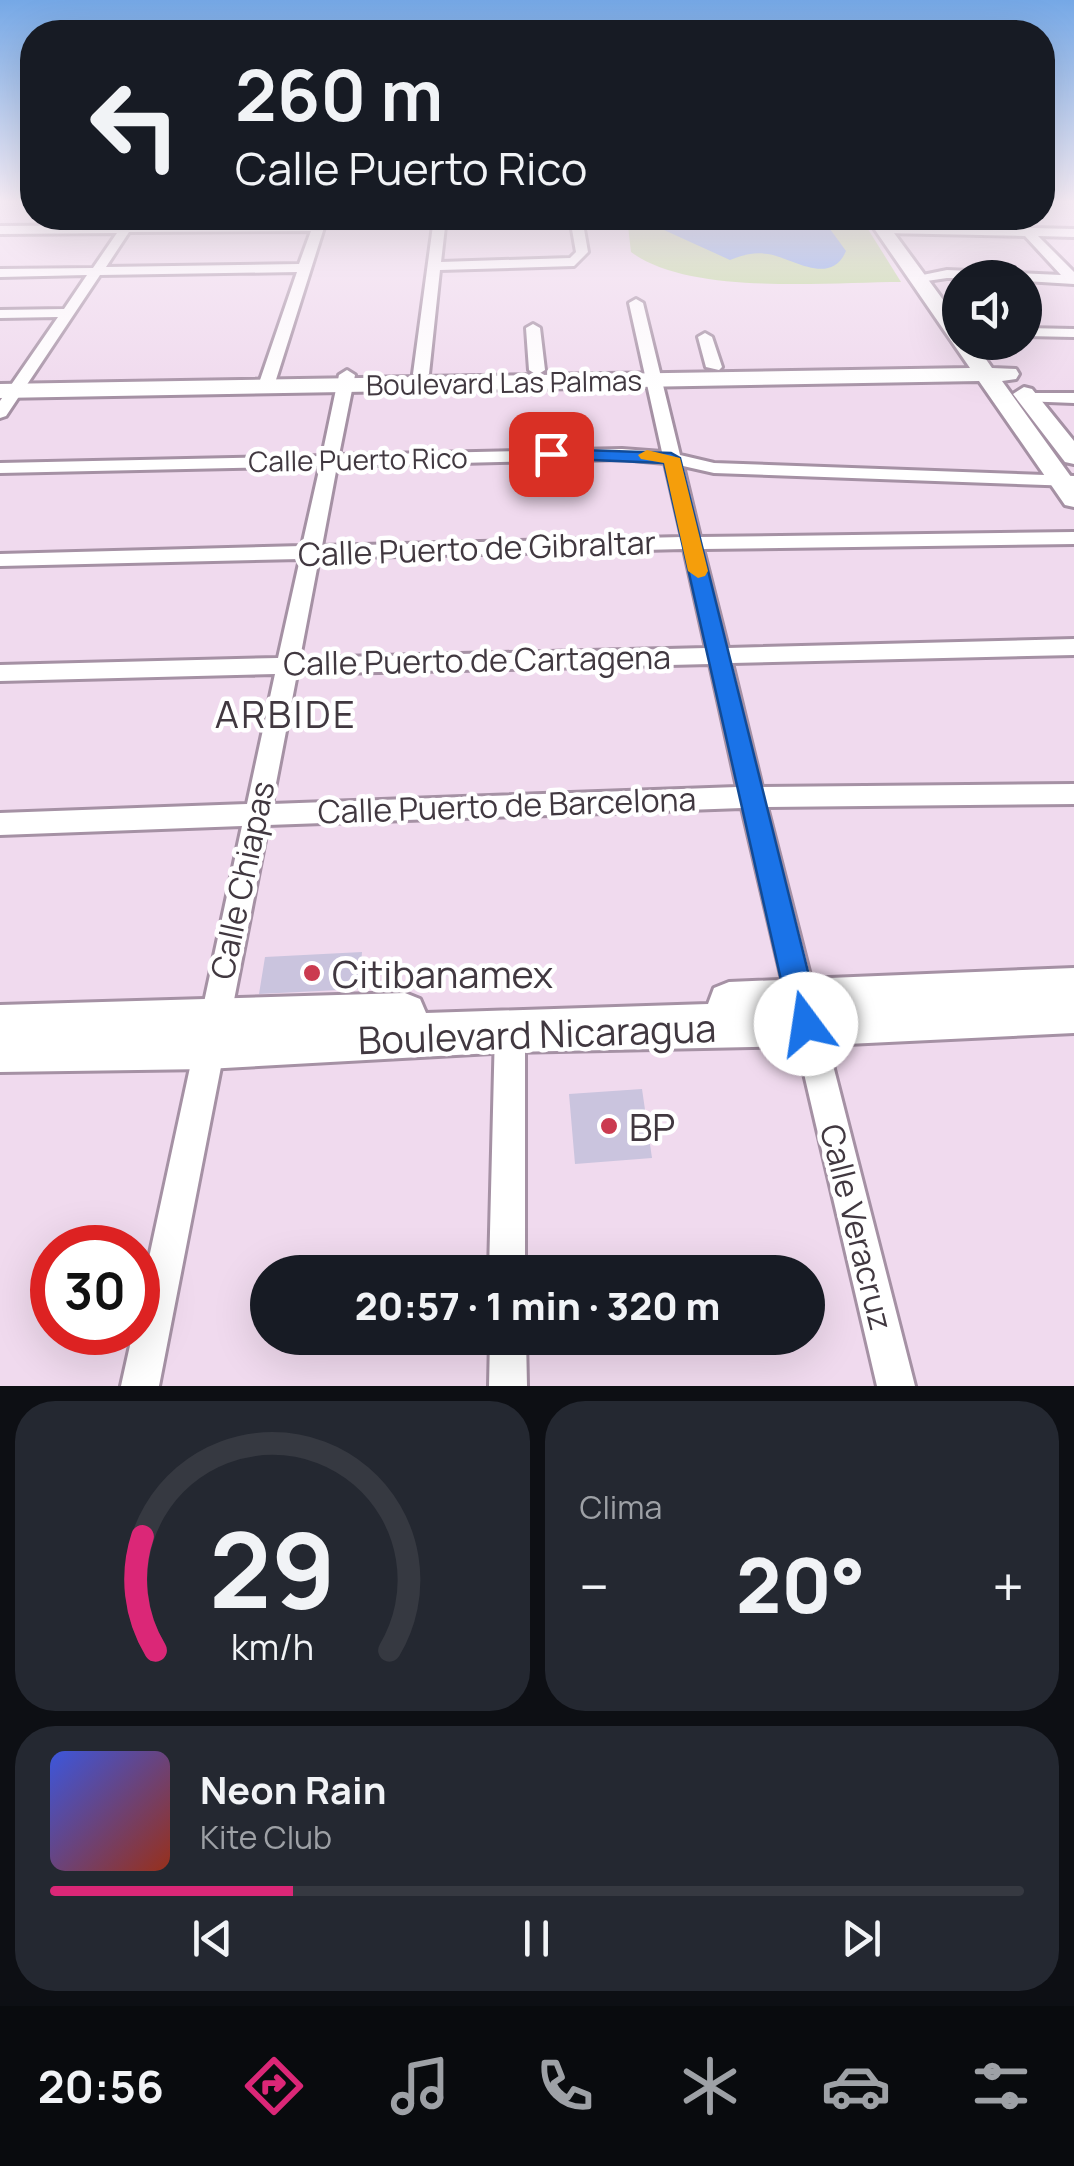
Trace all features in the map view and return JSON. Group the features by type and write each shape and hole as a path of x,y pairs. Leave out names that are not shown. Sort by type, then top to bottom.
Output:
{"street":[{"path":"0,413 9,386 69,313 100,266"},
{"path":"422,374 432,266 443,266"},
{"path":"918,266 942,305"},
{"path":"0,273 303,268 268,381"},
{"path":"927,278 1074,279"},
{"path":"927,278 942,292"},
{"name":"Calle Veracruz","path":"636,303 803,1013 896,1386"},
{"path":"0,314 69,313"},
{"path":"533,328 537,370"},
{"path":"1042,332 1074,333"},
{"path":"704,337 714,367"},
{"path":"991,363 1028,398 1074,457"},
{"path":"991,363 1070,486"},
{"name":"Boulevard Las Palmas","path":"346,381 537,370 652,374 714,367 991,363"},
{"name":"Boulevard Las Palmas","path":"9,386 652,374 991,363"},
{"name":"Calle Chiapas","path":"140,1386 346,381"},
{"path":"1028,398 1074,398"},
{"name":"Calle Puerto Rico","path":"0,468 551,454 671,458 714,468 1070,486"},
{"name":"Calle Puerto de Gibraltar","path":"0,560 1074,538"},
{"name":"Calle Puerto de Cartagena","path":"0,672 1074,647"},
{"name":"Calle Puerto de Barcelona","path":"0,824 752,797 1074,794"},
{"name":"Boulevard Nicaragua","path":"0,1028 210,1034 510,1030 803,1013 1074,989"},
{"name":"Boulevard Nicaragua","path":"0,1050 210,1034 803,1013 1074,1012"},
{"path":"507,1255 510,1030"},
{"path":"508,1355 508,1386"}],"green space":[{"path":"657,266 891,266 901,282 761,284 688,275"}],"water":[{"path":"803,266 833,266 821,269"}],"building":[{"name":"Citibanamex","path":"362,952 359,989 259,994 265,957"},
{"name":"BP","path":"642,1089 652,1158 575,1164 569,1094"}],"slow traffic":[{"path":"647,455 671,458 698,571"}],"place":[{"name":"Citibanamex","path":"312,973"},
{"name":"BP","path":"609,1126"}],"district":[{"name":"ARBIDE","path":"286,713"}],"route":[{"path":"551,454 671,458 806,1024"}]}
